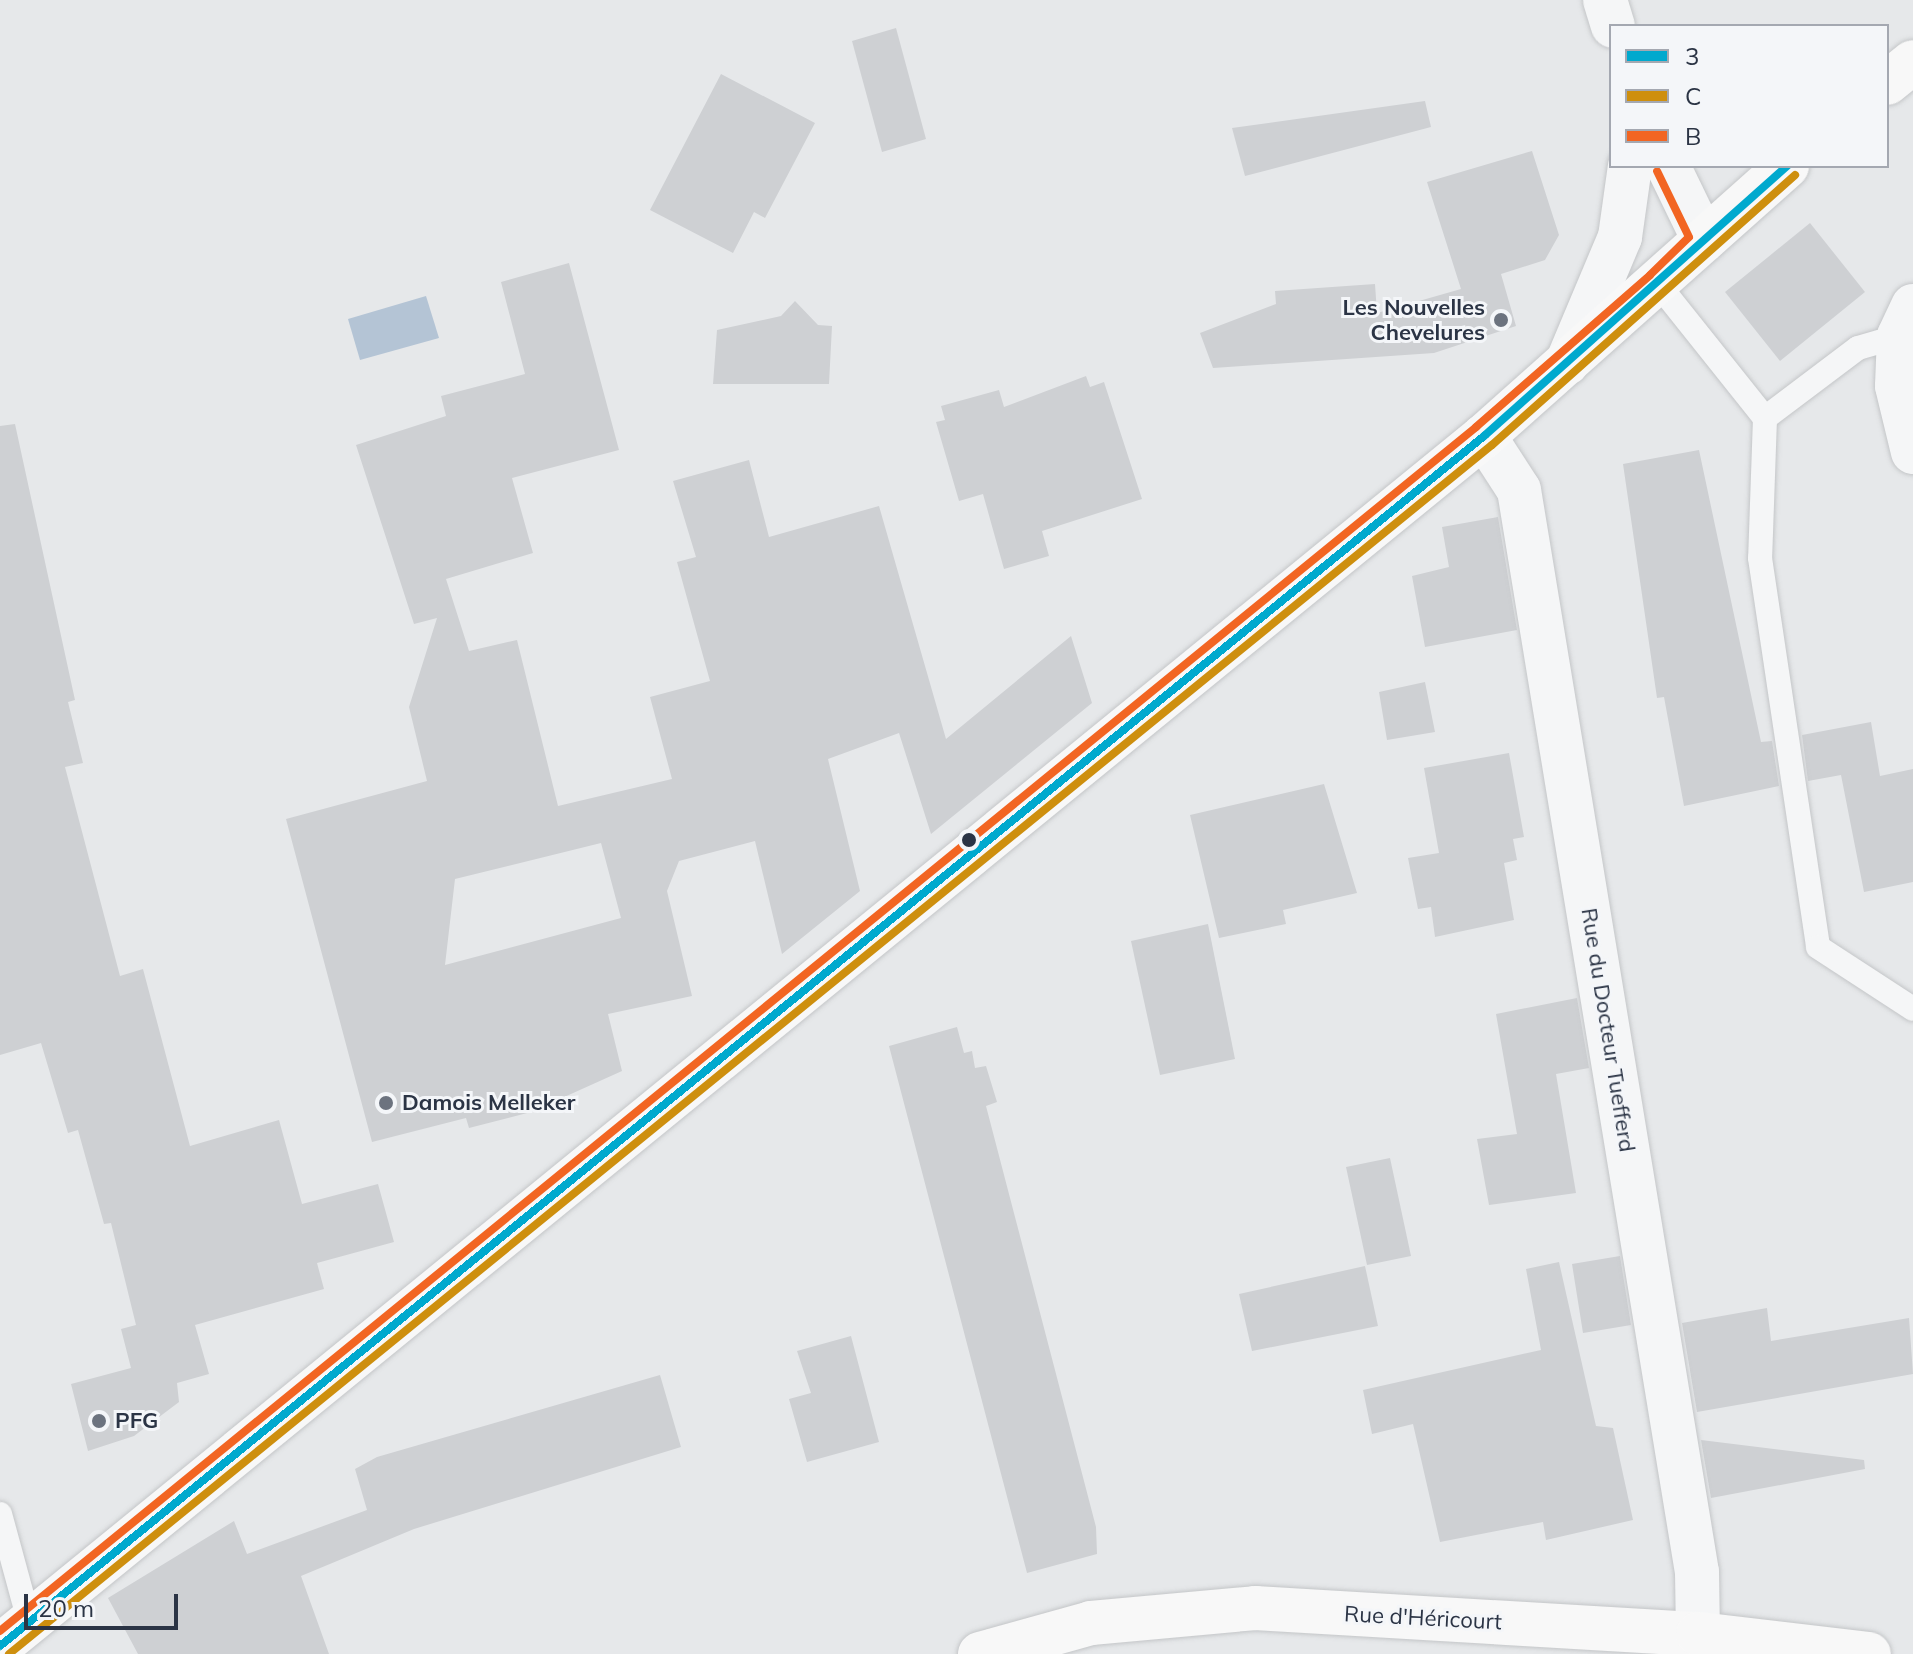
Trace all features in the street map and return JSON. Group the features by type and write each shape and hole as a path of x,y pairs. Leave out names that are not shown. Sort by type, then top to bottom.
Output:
{"street":[{"path":"1605,0 1612,24"},
{"path":"1889,81 1913,62"},
{"path":"1567,363 1620,237 1630,168"},
{"path":"1669,168 1704,240"},
{"path":"19,1640 1484,436 1785,168"},
{"path":"1906,321 1897,386 1913,452"},
{"name":"Rue du Docteur Tuefferd","path":"1484,436 1519,490 1697,1572 1698,1634"},
{"name":"Rue d'Héricourt","path":"980,1654 1091,1623 1255,1608 1698,1634 1869,1654"}],"lane":[{"path":"1658,284 1765,418 1760,558 1818,947 1913,1009"},
{"path":"1765,418 1858,348 1906,321"},
{"path":"0,1514 19,1640"}],"water":[{"path":"426,296 439,338 360,360 348,319"}],"building":[{"path":"896,28 926,139 882,152 852,41"},
{"path":"721,74 815,123 765,218 754,212 733,253 650,210"},
{"path":"1425,101 1431,127 1245,176 1232,128"},
{"path":"1532,151 1559,235 1545,260 1501,274 1516,326 1434,353 1213,368 1200,333 1276,304 1275,291 1375,284 1377,313 1461,289 1427,182"},
{"path":"1810,223 1865,292 1780,361 1725,292"},
{"path":"569,263 619,450 512,478 533,553 446,579 469,651 517,640 558,806 672,779 650,697 710,681 677,562 696,557 673,481 749,460 769,537 879,506 946,739 1071,636 1092,703 931,834 899,733 828,759 860,891 782,954 755,841 679,861 667,891 692,996 608,1014 622,1071 531,1112 469,1128 466,1118 372,1142 286,819 427,781 409,707 437,618 414,624 356,445 446,416 441,396 525,374 501,282","holes":["601,843 621,918 445,965 455,879"]},
{"path":"795,301 818,325 832,326 829,384 713,384 717,330 781,316"},
{"path":"1086,376 1090,387 1104,382 1142,499 1042,531 1049,556 1004,569 983,494 959,501 936,422 945,420 941,406 999,390 1004,407"},
{"path":"15,424 75,700 68,702 83,763 65,767 120,976 143,969 190,1146 279,1120 302,1204 378,1184 394,1242 317,1263 324,1289 195,1325 209,1374 177,1383 179,1402 134,1436 88,1451 71,1384 131,1368 121,1329 136,1325 111,1223 104,1224 78,1130 68,1133 41,1043 0,1055 0,426"},
{"path":"1699,450 1761,742 1772,741 1779,786 1684,806 1664,697 1657,698 1623,464"},
{"path":"1498,517 1517,630 1425,647 1412,576 1449,567 1442,527"},
{"path":"1425,682 1435,732 1387,740 1379,692"},
{"path":"1871,722 1880,776 1913,769 1913,882 1864,892 1841,775 1808,781 1802,735"},
{"path":"1509,753 1524,837 1513,839 1517,860 1504,863 1514,920 1435,937 1431,907 1418,909 1408,858 1439,853 1424,768"},
{"path":"1324,784 1357,893 1283,910 1286,924 1219,938 1190,815"},
{"path":"1208,924 1235,1059 1160,1075 1131,941"},
{"path":"1577,998 1589,1068 1556,1074 1576,1193 1489,1205 1477,1139 1517,1134 1496,1014"},
{"path":"957,1027 964,1053 972,1051 975,1068 986,1066 997,1102 986,1106 1096,1527 1097,1554 1027,1573 889,1046"},
{"path":"1390,1158 1411,1256 1367,1265 1346,1167"},
{"path":"1620,1256 1631,1325 1583,1333 1572,1264"},
{"path":"1559,1262 1596,1426 1613,1428 1633,1520 1546,1540 1543,1522 1440,1542 1413,1424 1372,1434 1363,1390 1541,1350 1526,1269"},
{"path":"1365,1266 1378,1326 1252,1351 1239,1294"},
{"path":"1767,1308 1771,1341 1909,1318 1913,1374 1697,1412 1682,1323"},
{"path":"851,1336 879,1442 807,1462 789,1399 811,1393 797,1351"},
{"path":"660,1375 681,1447 414,1529 301,1576 329,1654 138,1654 108,1598 234,1521 247,1554 367,1510 355,1469 377,1457"},
{"path":"1701,1440 1864,1460 1865,1469 1711,1498"}],"transit line":[{"name":"3","path":"0,1646 1484,436 1785,168"},
{"name":"B","path":"0,1631 1476,427 1650,275 1689,237 1657,171"},
{"name":"C","path":"9,1654 1492,445 1795,175"}],"place":[{"name":"Les Nouvelles Chevelures","path":"1501,320"},
{"name":"Damois Melleker","path":"386,1103"},
{"name":"PFG","path":"99,1421"}]}
